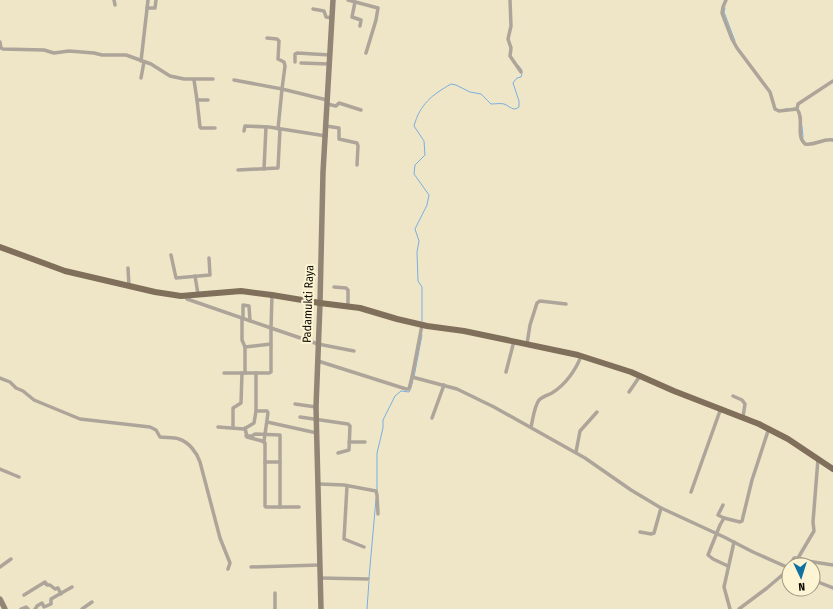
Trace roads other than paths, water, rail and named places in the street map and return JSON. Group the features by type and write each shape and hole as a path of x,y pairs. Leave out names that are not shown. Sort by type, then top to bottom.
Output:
{"main road":[{"path":"0,247 65,271 154,292 185,295 242,292 272,295 320,304 360,308 422,325 464,331 581,356 640,376 674,391 721,408 769,428 833,469"}],"street":[{"path":"114,0 114,5"},
{"path":"141,78 148,0"},
{"path":"147,8 155,8 156,0"},
{"name":"Padamukti Raya","path":"320,609 319,484 316,407 323,187 333,0"},
{"path":"348,0 378,9 366,53"},
{"path":"510,0 511,26 508,38 511,48 510,56 522,72"},
{"path":"726,0 722,14 732,39 770,92 775,108 779,111 797,109"},
{"path":"355,2 352,17 361,20 360,26"},
{"path":"313,9 324,12 326,17 332,18"},
{"path":"238,170 278,167 279,129 285,66 284,62 278,59 279,41 277,39 267,38"},
{"path":"0,42 1,48 3,49 44,50 54,53 66,51 128,56 156,66 168,75 184,80 213,78"},
{"path":"295,62 295,54 298,53 330,55"},
{"path":"301,63 329,64"},
{"path":"194,80 200,126 201,128 215,128"},
{"path":"234,80 282,89 336,106 338,103 361,110"},
{"path":"833,81 798,104 797,109 800,117 800,132 803,143 809,145 826,140 833,140"},
{"path":"197,100 208,100"},
{"path":"244,131 245,126 266,127 326,136"},
{"path":"326,126 339,128 339,139 357,143 357,165"},
{"path":"264,169 266,127"},
{"path":"171,256 176,278 210,274 209,258"},
{"path":"128,268 129,286"},
{"path":"195,276 198,294"},
{"path":"334,287 346,288 348,290 348,307"},
{"path":"185,295 187,299 318,344 354,351"},
{"path":"224,373 271,372 272,295"},
{"path":"527,344 536,303 540,301 566,304"},
{"path":"233,428 233,408 240,404 243,373 245,347 242,340 243,305 249,306 250,321"},
{"path":"318,361 406,389 409,388 422,325"},
{"path":"506,372 514,341"},
{"path":"245,347 271,344"},
{"path":"531,427 537,404 540,399 553,392 560,386 576,367 581,356"},
{"path":"218,426 245,428 254,423 256,411 256,373"},
{"path":"629,392 640,376"},
{"path":"412,377 457,389 494,407 576,452 661,508 781,563"},
{"path":"0,378 10,382 34,400 80,419 150,427 156,430 160,437 178,438 186,442 197,454 200,462 220,538 230,563 228,569"},
{"path":"432,418 444,385"},
{"path":"734,396 745,404 743,417"},
{"path":"295,404 316,407"},
{"path":"691,492 721,408"},
{"path":"256,411 268,411 264,442 265,506 300,507"},
{"path":"576,452 580,431 597,412"},
{"path":"300,417 348,424 350,426 348,451 338,453"},
{"path":"267,422 317,433"},
{"path":"245,428 246,436"},
{"path":"723,505 718,515 740,522 742,520 752,480 769,428"},
{"path":"246,436 252,436 255,434 280,435 280,507"},
{"path":"246,436 264,442"},
{"path":"349,442 365,442"},
{"path":"799,557 814,531 813,522 818,459"},
{"path":"265,462 280,462"},
{"path":"0,469 19,477"},
{"path":"319,484 347,486 377,493 378,514"},
{"path":"347,486 344,540 364,547"},
{"path":"640,532 651,534 654,533 661,508"},
{"path":"724,518 710,549 709,556 728,566"},
{"path":"730,609 724,587 734,542"},
{"path":"0,567 11,559"},
{"path":"821,563 833,565"},
{"path":"251,567 320,565"},
{"path":"740,609 781,576"},
{"path":"320,578 368,579"},
{"path":"24,594 45,582 47,585 50,585 55,589 58,588 61,594"},
{"path":"821,583 833,588"},
{"path":"34,609 42,603 44,607 51,604 51,599 72,587"},
{"path":"275,593 275,609"},
{"path":"0,599 5,609"},
{"path":"82,609 92,602"},
{"path":"21,609 26,607 28,609"}],"waterway":[{"path":"725,8 724,12 735,41"},
{"path":"518,65 522,70"},
{"path":"422,321 422,287 418,281 417,252 419,241 415,229 427,205 429,195 414,174 415,165 425,155 424,141 414,126 417,118 423,106 438,92 451,84 470,92 481,94 491,104 503,104 515,109 519,107 519,101 513,83 517,78 521,77 522,74"},
{"path":"785,109 796,108"},
{"path":"802,126 803,137"},
{"path":"414,377 422,335"},
{"path":"411,388 413,380"},
{"path":"377,490 377,453 383,428 383,420 395,396 401,391 410,391"},
{"path":"369,578 376,499"},
{"path":"367,609 369,581"}]}
